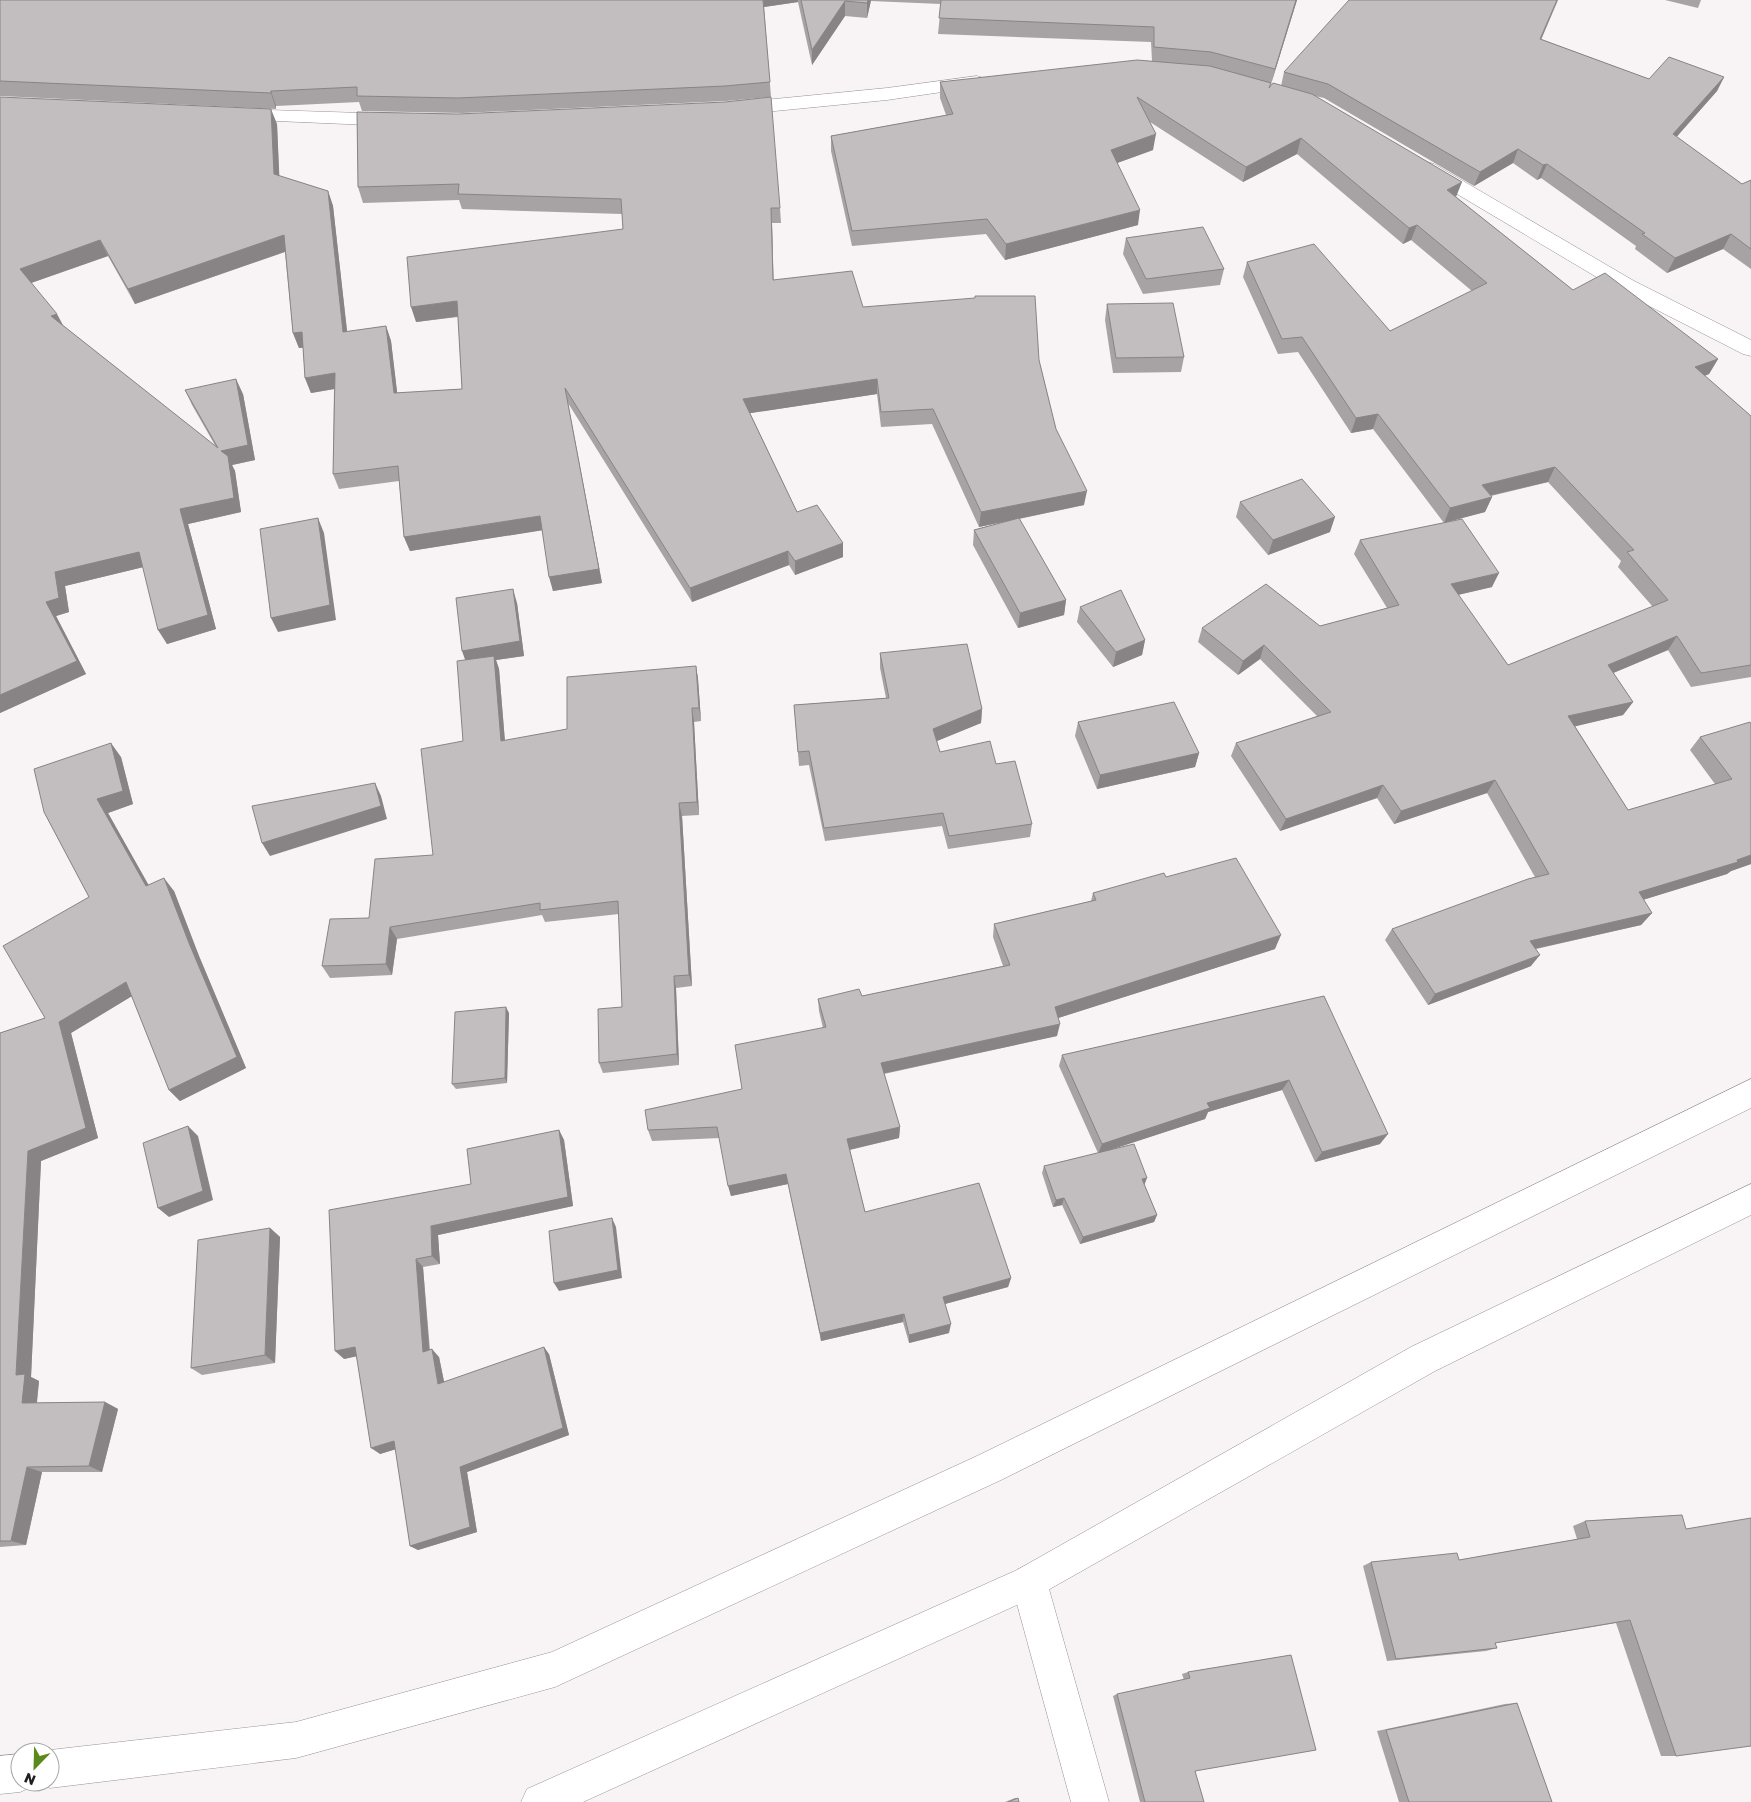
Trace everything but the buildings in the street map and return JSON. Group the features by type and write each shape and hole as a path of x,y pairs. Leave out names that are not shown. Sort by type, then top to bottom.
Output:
{"main road":[{"path":"716,110 887,94 999,80"},
{"path":"214,114 415,120"},
{"path":"1415,161 1627,286 1751,349"},
{"path":"60,1768 296,1740 555,1669 989,1468 1751,1093"},
{"path":"540,1802 1029,1582 1423,1359 1751,1199"},
{"path":"1029,1582 1090,1802"}]}
